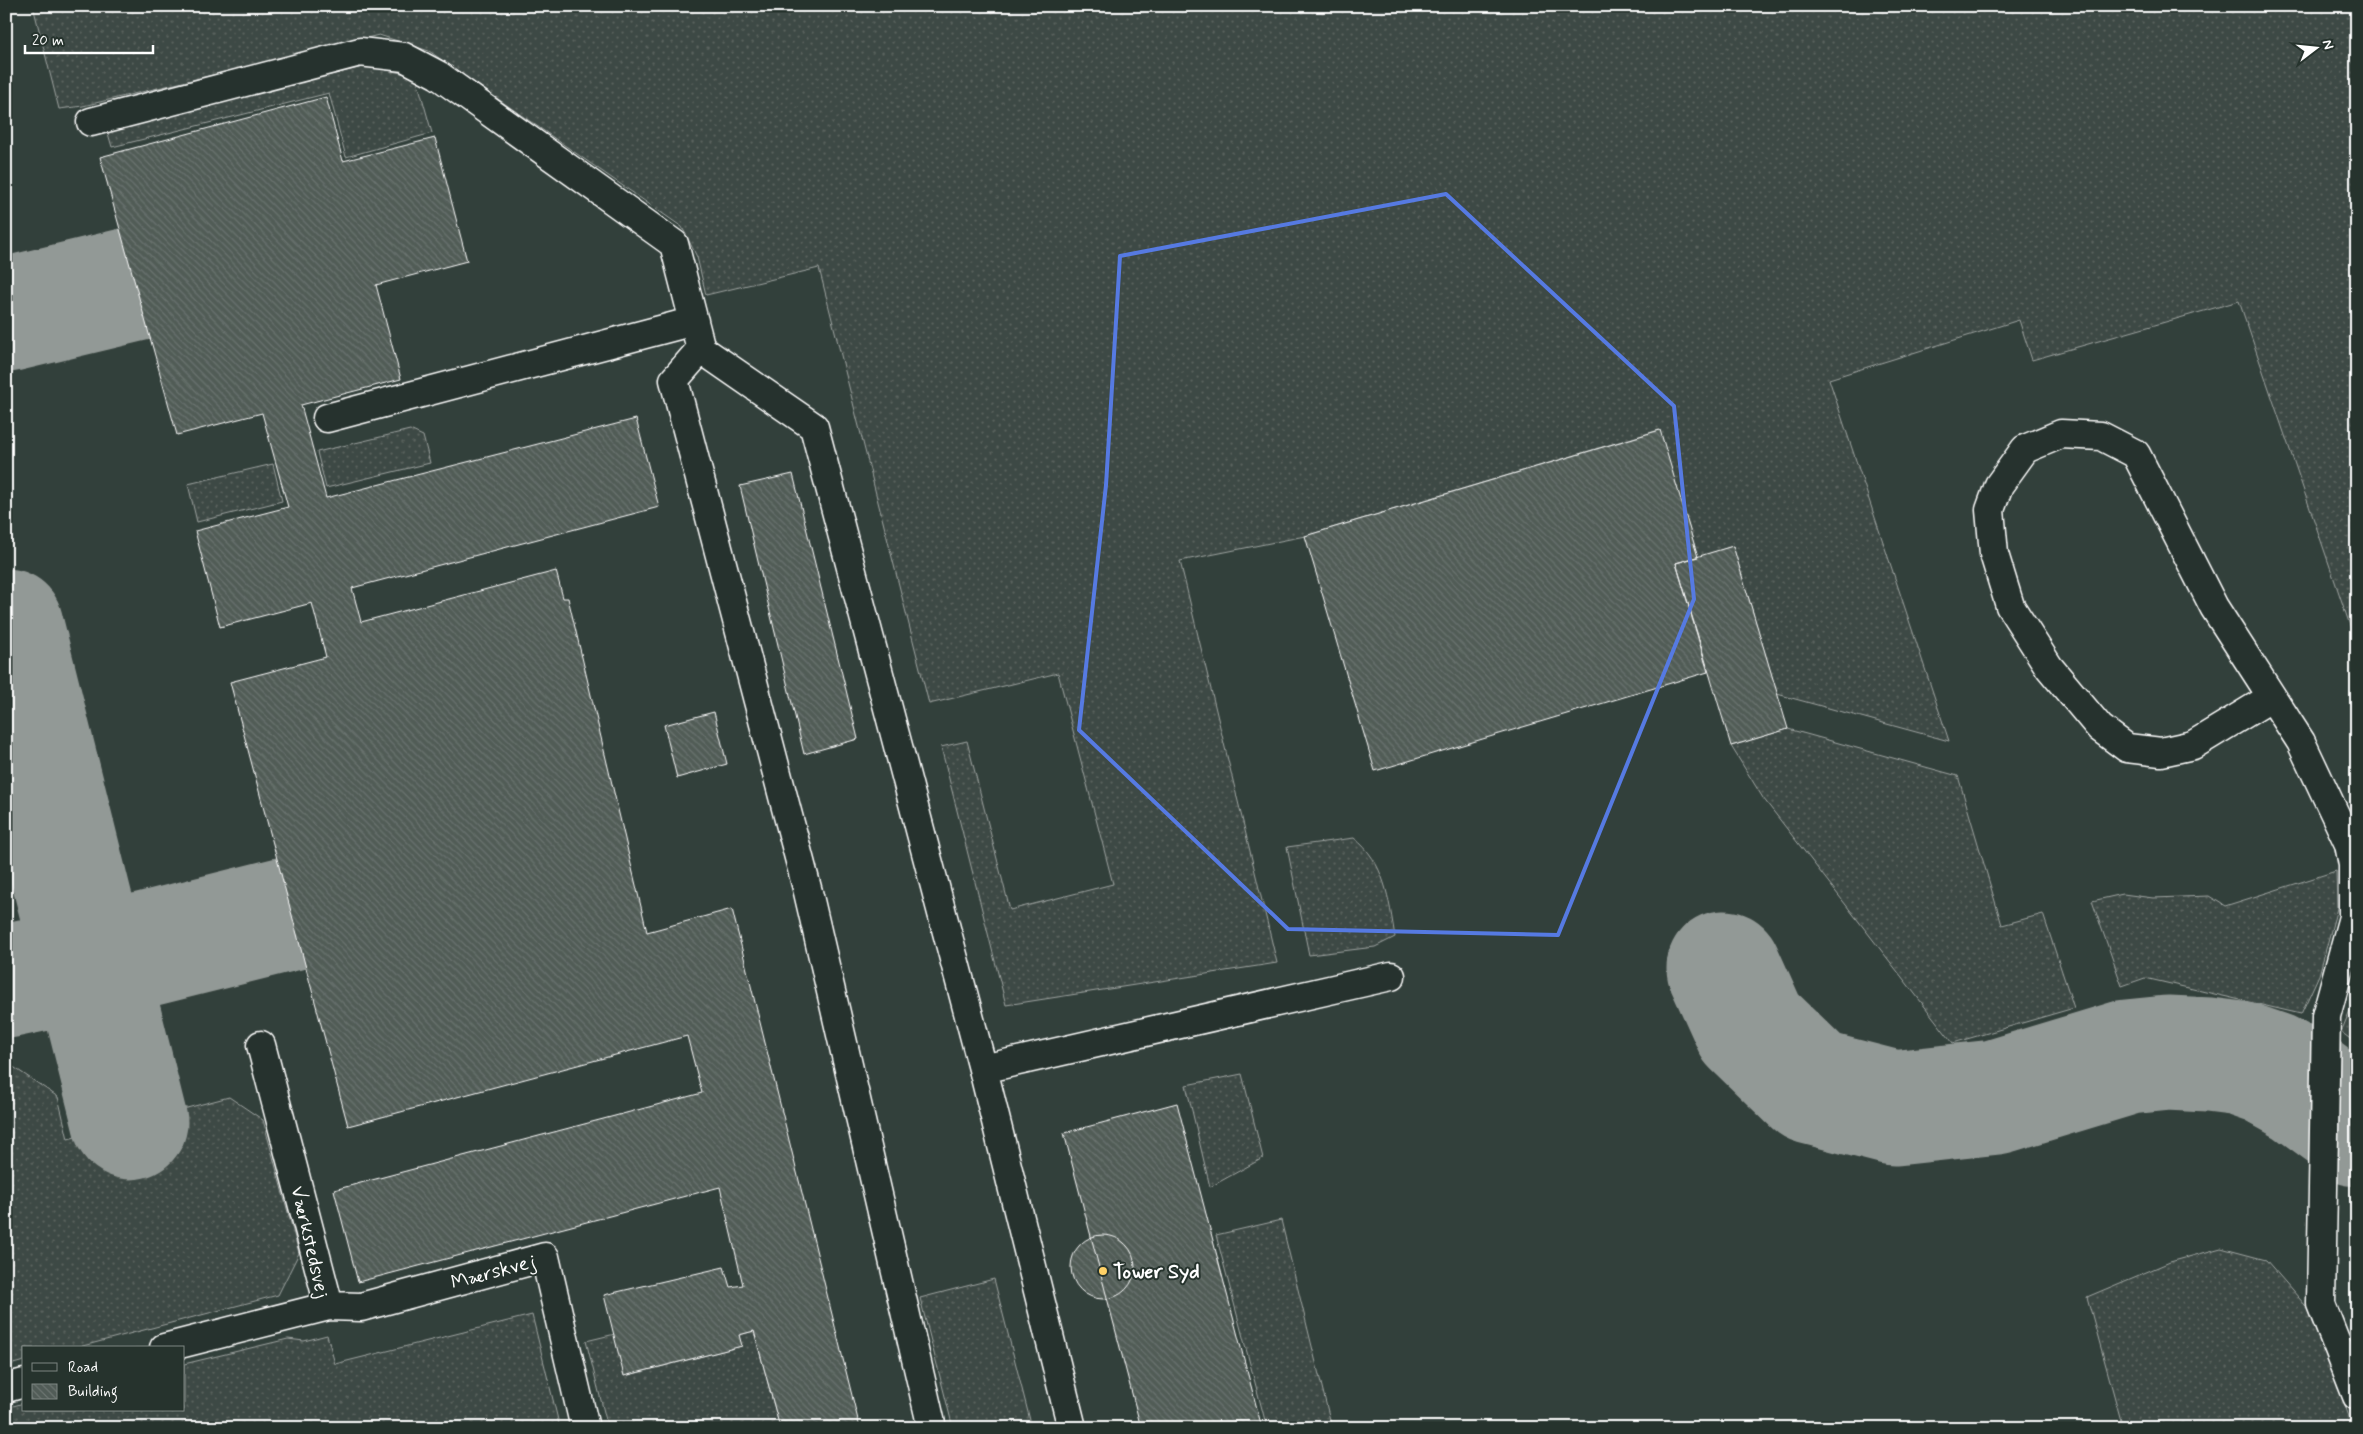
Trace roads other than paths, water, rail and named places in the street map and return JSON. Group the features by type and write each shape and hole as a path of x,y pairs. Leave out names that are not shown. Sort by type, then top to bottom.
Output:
{"lane":[{"path":"91,122 360,52 404,57 438,75 674,244 701,348 814,427 983,1069 1072,1428"},
{"path":"327,418 694,321"},
{"path":"701,348 674,380 808,892 932,1428"},
{"path":"2272,697 2193,745 2161,752 2126,748 2100,728 2049,667 2010,606 1994,554 1990,510 1999,485 2024,449 2061,434 2093,435 2101,436 2136,454 2214,607 2272,697 2301,742 2349,844 2353,864 2353,917 2326,1016 2321,1304 2357,1396"},
{"path":"983,1069 1391,976"},
{"name":"Værkstedsvej","path":"172,1346 329,1306 261,1045"},
{"name":"Mærskvej","path":"329,1306 361,1306 546,1257 585,1428"},
{"path":"6,1388 22,1384"}],"place":[{"name":"Tower Syd","path":"1103,1271"}]}
